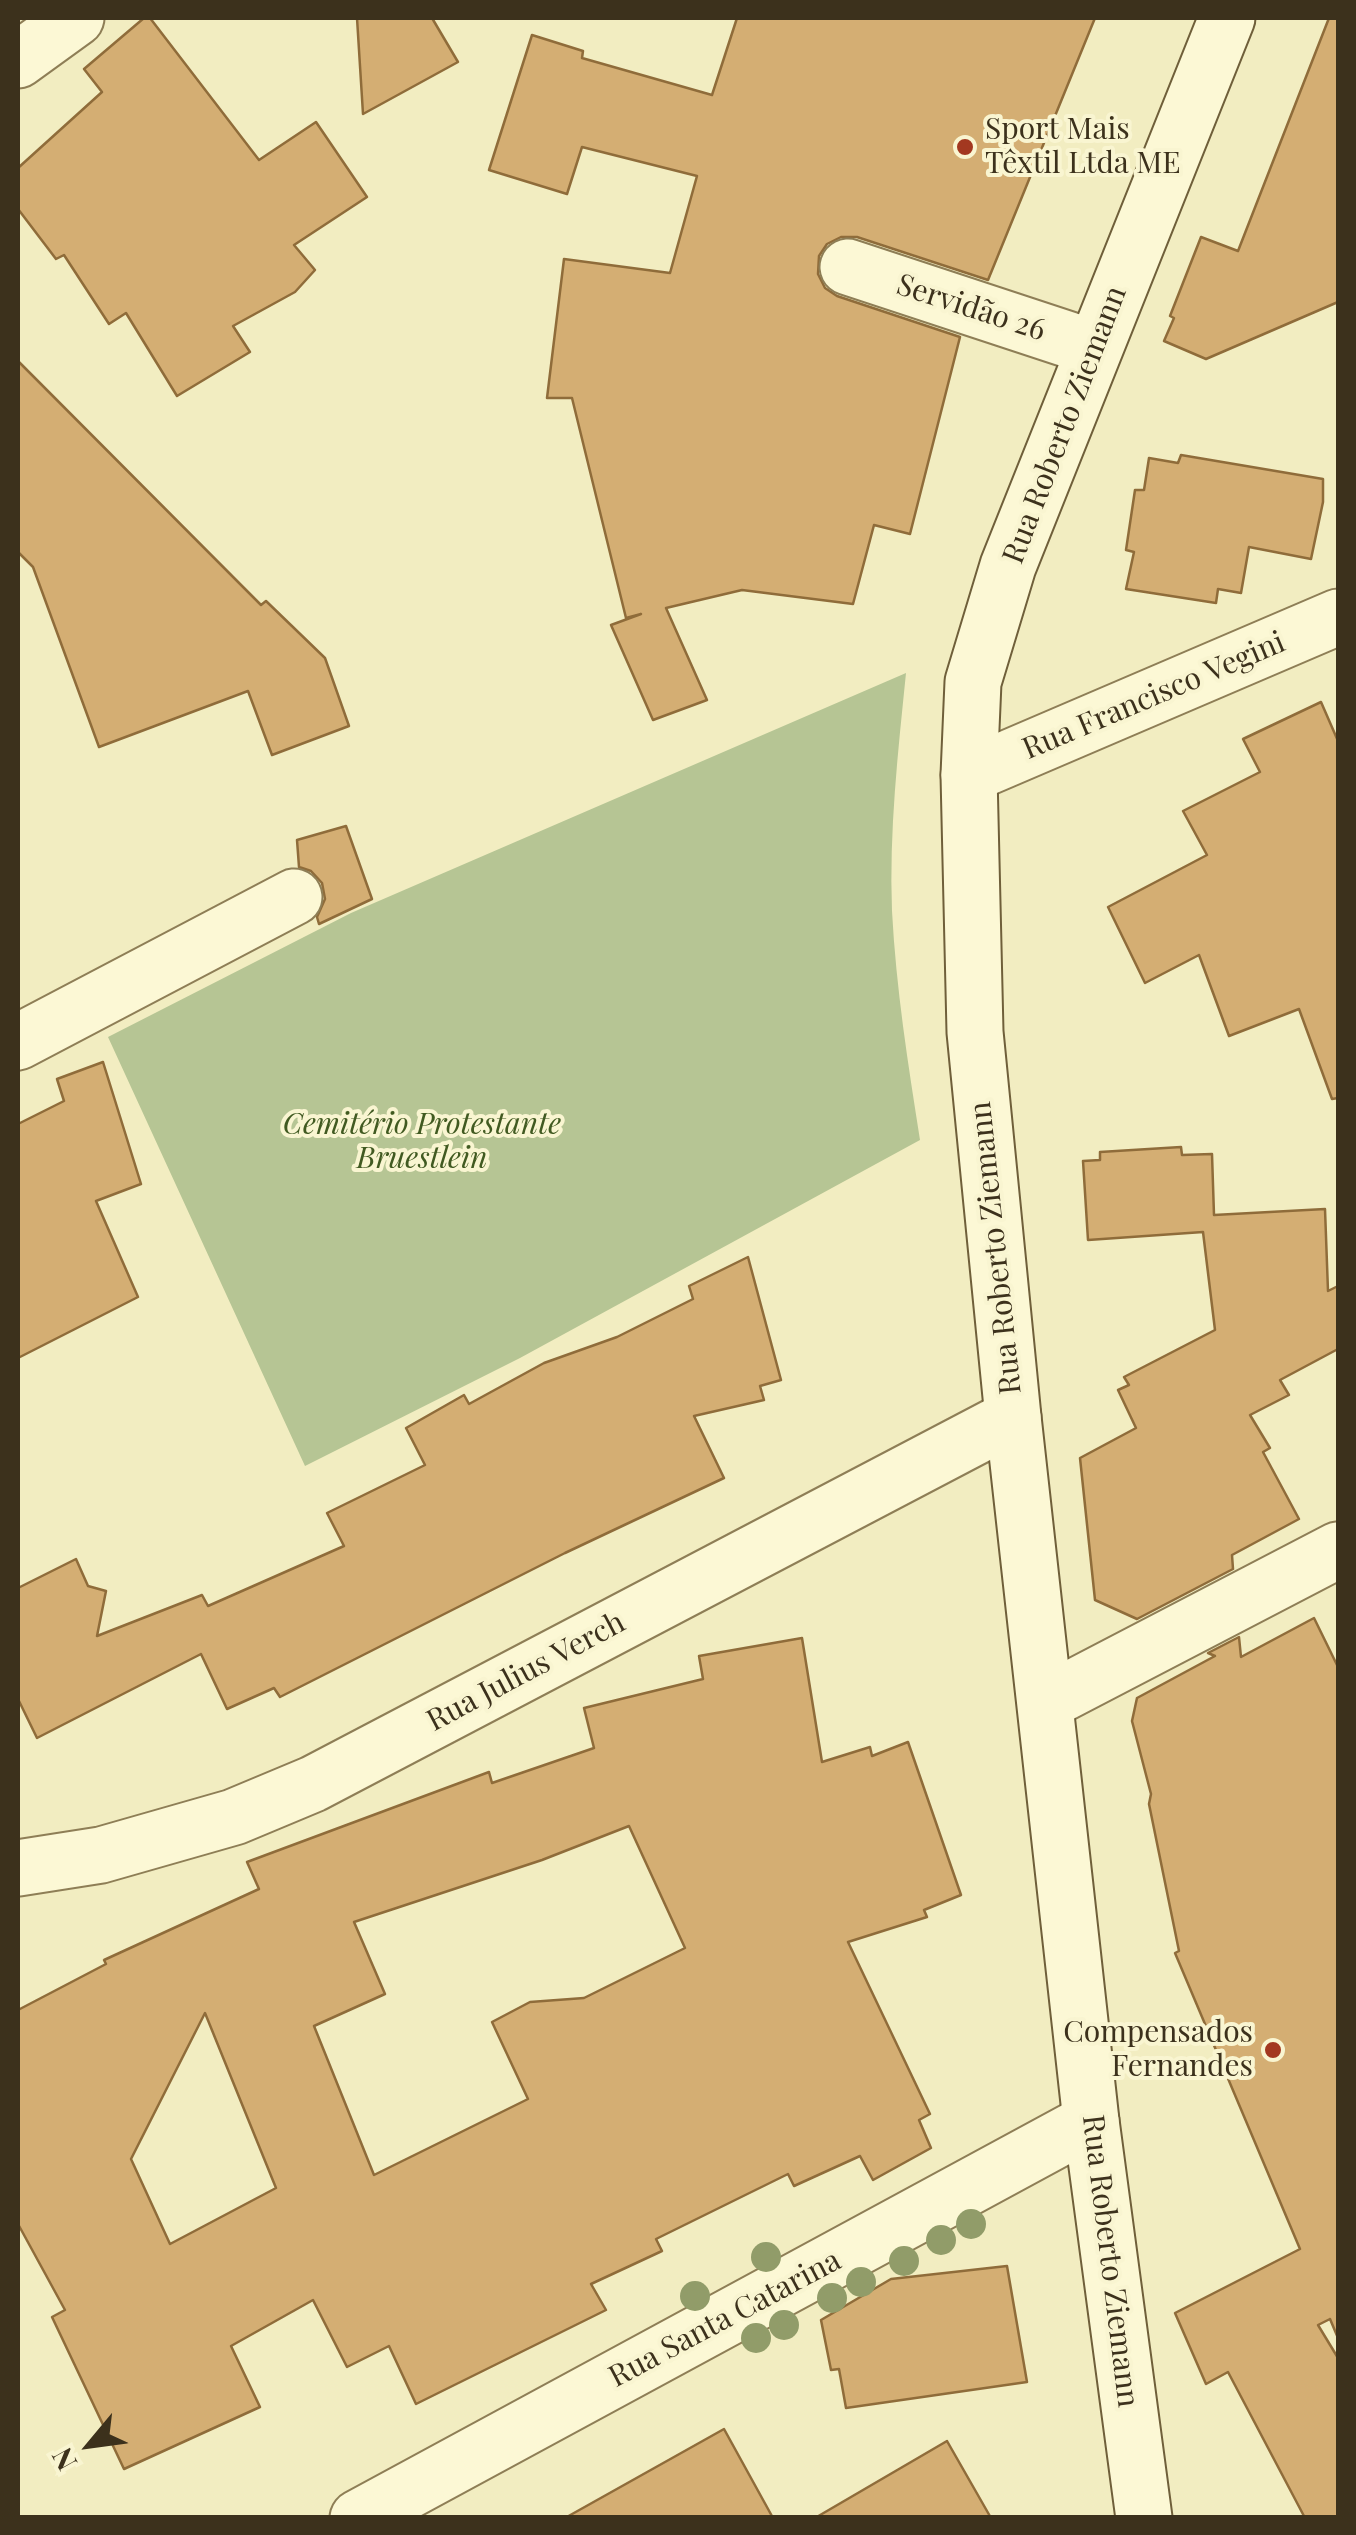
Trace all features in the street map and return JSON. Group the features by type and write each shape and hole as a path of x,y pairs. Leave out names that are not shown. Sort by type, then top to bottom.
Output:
{"street":[{"path":"18,60 76,18"},
{"name":"Rua Roberto Ziemann","path":"1144,2518 1091,2122 1013,1417 975,1032 969,775 974,682 1008,566 1227,18"},
{"name":"Servidão 26","path":"848,268 1094,348"},
{"name":"Rua Francisco Vegini","path":"969,775 1338,617"},
{"path":"18,1042 294,897"},
{"name":"Rua Julius Verch","path":"18,1868 101,1855 234,1817 312,1784 1013,1417"},
{"path":"1046,1702 1338,1550"},
{"name":"Rua Santa Catarina","path":"358,2518 1091,2122"}],"green space":[{"name":"Cemitério Protestante Bruestlein","path":"906,673 891,881 899,997 920,1140 520,1358 305,1466 108,1037 351,913"}],"building":[{"path":"144,18 150,18 259,160 316,122 367,197 294,245 315,270 295,292 233,326 250,352 177,396 126,313 109,324 64,255 56,259 18,209 18,168 102,92 84,69"},
{"path":"357,18 432,18 458,62 363,114"},
{"path":"737,18 1095,18 988,280 857,237 841,237 827,244 819,256 818,274 825,288 837,296 960,337 910,534 874,525 853,604 742,590 666,608 707,700 653,720 611,625 641,614 626,618 572,398 547,398 564,259 670,273 697,176 582,147 567,194 489,170 532,35 583,51 582,58 712,95"},
{"path":"1329,18 1338,18 1338,302 1206,359 1164,341 1201,237 1238,251"},
{"path":"18,361 261,605 266,601 325,658 349,726 272,755 248,691 99,747 33,567 18,552"},
{"path":"1181,455 1323,479 1323,502 1311,559 1249,547 1241,593 1218,589 1216,603 1126,589 1134,552 1126,550 1135,490 1144,490 1149,458 1178,463"},
{"path":"1321,702 1338,741 1338,1098 1332,1099 1299,1009 1229,1036 1199,955 1145,983 1108,907 1207,855 1183,811 1260,772 1243,739"},
{"path":"346,826 372,899 319,924 317,917 325,899 322,883 311,871 299,867 297,840"},
{"path":"103,1062 141,1184 96,1201 138,1297 18,1358 18,1124 64,1101 57,1079"},
{"path":"1181,1147 1182,1155 1212,1154 1214,1215 1325,1209 1328,1291 1338,1286 1338,1349 1280,1380 1289,1395 1250,1415 1270,1448 1263,1452 1299,1519 1232,1555 1233,1569 1137,1619 1095,1600 1080,1458 1136,1428 1118,1390 1129,1385 1124,1377 1215,1330 1203,1232 1088,1240 1083,1161 1100,1160 1100,1152"},
{"path":"748,1257 781,1380 760,1386 764,1400 694,1416 724,1478 565,1553 280,1697 274,1688 227,1709 201,1654 37,1738 18,1699 18,1588 76,1559 88,1586 106,1591 97,1636 202,1595 208,1606 344,1546 327,1513 425,1465 406,1428 464,1395 469,1404 544,1363 617,1337 693,1299 689,1286"},
{"path":"1314,1618 1338,1667 1338,2338 1330,2319 1318,2325 1338,2358 1338,2518 1305,2518 1228,2372 1206,2384 1175,2313 1300,2249 1175,1953 1179,1951 1149,1804 1151,1794 1132,1721 1137,1698 1215,1656 1208,1653 1239,1637 1241,1657"},
{"path":"802,1638 822,1762 870,1747 872,1756 908,1742 961,1895 924,1910 927,1917 848,1942 930,2114 919,2120 931,2148 873,2180 860,2156 794,2186 788,2174 656,2239 662,2251 591,2284 606,2310 416,2404 389,2346 347,2367 313,2300 231,2346 260,2407 124,2469 52,2317 65,2310 18,2224 18,2010 106,1964 104,1960 259,1889 247,1862 489,1772 492,1783 594,1748 584,1708 703,1679 699,1656","holes":["629,1826 685,1948 584,1998 530,2002 492,2022 528,2099 374,2175 314,2026 385,1994 354,1922 542,1860","205,2013 276,2188 170,2244 131,2159"]},
{"path":"1007,2266 1027,2382 846,2408 839,2369 831,2370 821,2320 891,2279"},
{"path":"724,2429 773,2518 565,2518"},
{"path":"947,2441 991,2518 815,2518"}],"place":[{"name":"Sport Mais Têxtil Ltda ME","path":"965,147"},
{"name":"Compensados Fernandes","path":"1273,2050"}]}
